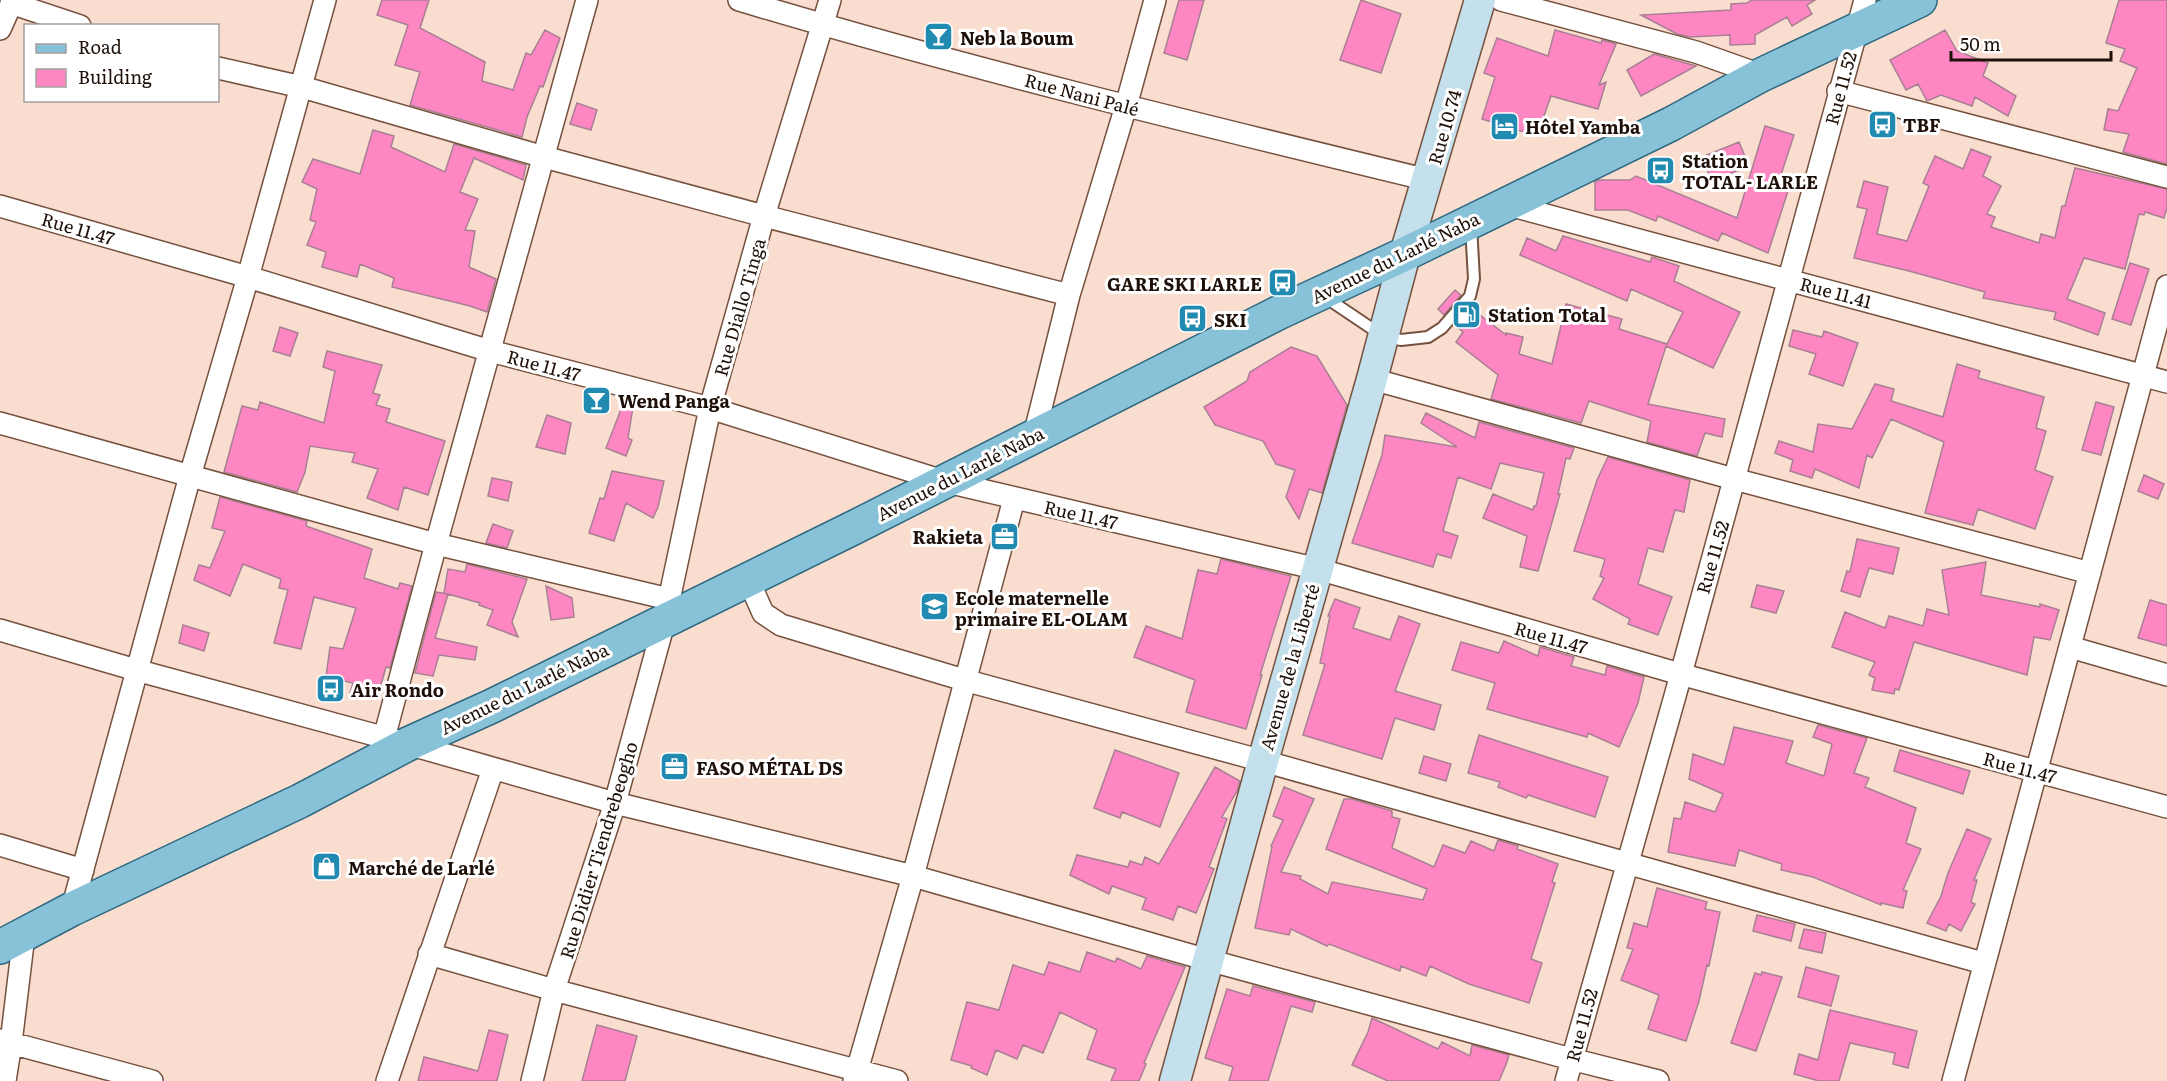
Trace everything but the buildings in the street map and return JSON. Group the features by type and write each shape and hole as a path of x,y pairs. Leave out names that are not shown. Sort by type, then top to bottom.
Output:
{"main road":[{"name":"Rue 10.74","path":"1405,254 1480,0"},
{"name":"Avenue du Larlé Naba","path":"12,941 72,909 300,801 396,741 492,706 667,609 748,579 1320,293 1405,254 1671,123 1761,75 1920,0"},
{"name":"Avenue de la Liberté","path":"1175,1081 1405,254"}],"street":[{"path":"72,909 136,670 325,0"},
{"path":"396,741 436,544 586,0"},
{"name":"Rue Nani Palé","path":"739,0 823,25 1126,106 1428,180"},
{"name":"Rue Diallo Tinga","path":"667,609 710,408 764,216 830,0"},
{"path":"1034,436 1069,295 1126,106 1155,0"},
{"path":"1501,0 1696,52 1761,75"},
{"name":"Rue 11.52","path":"1566,1081 1734,479 1864,0"},
{"path":"0,29 12,2 74,24"},
{"path":"219,68 302,87 544,157 1069,295"},
{"path":"1838,91 2167,177"},
{"name":"Rue 11.41","path":"1505,204 2167,382"},
{"name":"Rue 11.47","path":"0,206 248,277 490,351 710,408 943,481 1318,569 1680,674 2167,807"},
{"path":"1953,1081 2167,286"},
{"path":"1372,379 1734,479 2090,573"},
{"path":"0,423 667,609"},
{"path":"856,1076 914,876 964,680 1014,499"},
{"path":"748,579 763,613 781,625 964,680 1627,862 1983,963"},
{"name":"Rue Didier Tiendrebeogho","path":"532,1081 554,990 615,803 667,609"},
{"path":"0,630 615,803 914,876 1208,960 1658,1081"},
{"path":"2070,647 2167,675"},
{"path":"387,1081 493,769"},
{"path":"0,845 83,870"},
{"path":"5,1081 12,941"},
{"path":"429,954 856,1076 897,1081"},
{"path":"6,1041 152,1081"}],"lane":[{"path":"1320,293 1383,336 1401,340 1428,337 1442,328 1470,296 1473,279 1471,221"}],"place":[{"name":"Neb la Boum","path":"939,37"},
{"name":"TBF","path":"1882,124"},
{"name":"Hôtel Yamba","path":"1504,126"},
{"name":"Station TOTAL- LARLE","path":"1661,170"},
{"name":"GARE SKI LARLE","path":"1283,283"},
{"name":"Station Total","path":"1467,314"},
{"name":"SKI","path":"1193,319"},
{"name":"Wend Panga","path":"597,400"},
{"name":"Rakieta","path":"1004,536"},
{"name":"Ecole maternelle primaire EL-OLAM","path":"934,607"},
{"name":"Air Rondo","path":"330,689"},
{"name":"FASO MÉTAL DS","path":"675,767"},
{"name":"Marché de Larlé","path":"327,867"}]}
